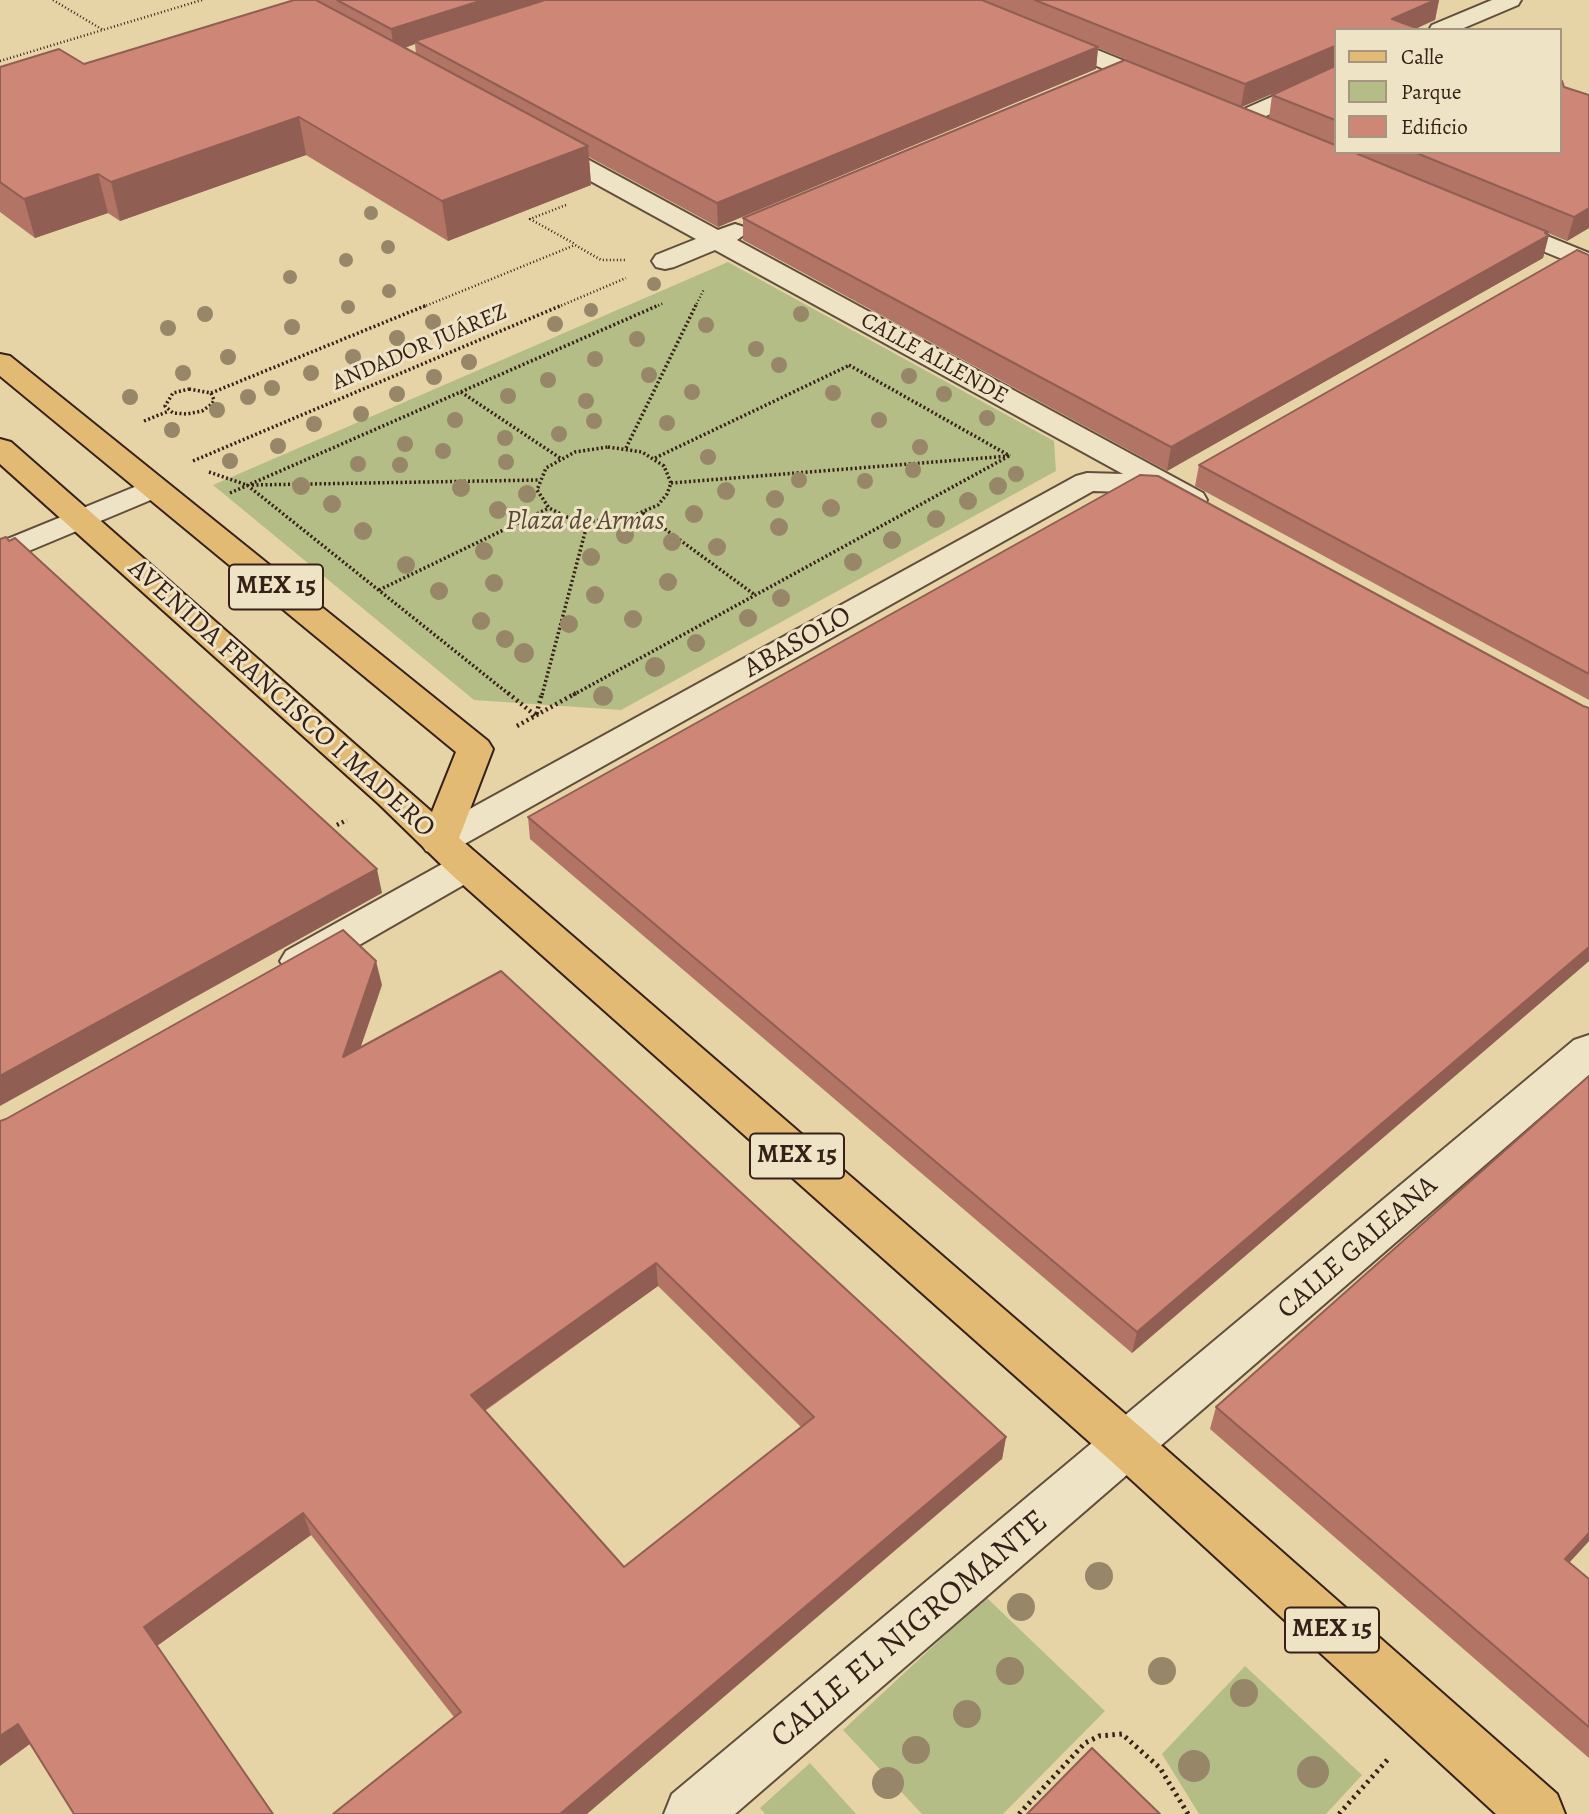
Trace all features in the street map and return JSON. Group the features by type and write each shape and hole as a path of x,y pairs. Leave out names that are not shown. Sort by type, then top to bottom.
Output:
{"main road":[{"name":"MEX 15","path":"0,362 475,749"},
{"name":"AVENIDA FRANCISCO I MADERO","path":"0,448 392,795 452,854"},
{"name":"AVENIDA FRANCISCO I MADERO","path":"452,854 475,749"},
{"name":"MEX 15","path":"452,854 1128,1446 1537,1814"}],"street":[{"path":"956,0 1184,93"},
{"path":"1445,28 1510,0"},
{"path":"1094,81 1124,69"},
{"path":"1243,118 1334,76"},
{"path":"1219,108 1269,129"},
{"name":"CALLE ALLENDE","path":"522,133 1223,517"},
{"path":"1471,213 1575,258"},
{"path":"666,261 756,223"},
{"path":"1167,487 1197,470"},
{"name":"ABASOLO","path":"268,979 452,854 1087,482 1167,487"},
{"path":"0,553 154,488"},
{"name":"CALLE GALEANA","path":"1128,1446 1589,1051"},
{"name":"CALLE EL NIGROMANTE","path":"692,1814 1128,1446"}],"path":[{"path":"53,0 104,30"},
{"path":"0,61 202,0"},
{"path":"616,185 530,219 601,260 666,261"},
{"path":"169,411 165,402 173,393 189,388 211,393 575,245"},
{"name":"ANDADOR JUÁREZ","path":"196,468 186,464 666,261"},
{"path":"626,448 707,285 694,290"},
{"path":"185,513 670,301"},
{"path":"655,458 850,365"},
{"path":"461,392 560,458"},
{"path":"136,424 169,411 180,414 202,411 214,400 211,393"},
{"path":"591,448 626,448 655,458 664,466 671,483 667,494 657,505 626,519 588,521 567,517 549,508 537,490 538,480 546,468 560,458 591,448"},
{"path":"475,749 1010,456 671,483"},
{"path":"207,471 247,485 536,716"},
{"path":"247,485 538,480"},
{"path":"379,590 549,508"},
{"path":"643,513 755,596"},
{"path":"536,716 588,521"},
{"path":"337,825 392,795"},
{"path":"1339,1814 1427,1716"},
{"path":"1019,1814 1085,1744 1098,1736 1122,1734 1160,1768 1188,1814"}],"green space":[{"name":"Plaza de Armas","path":"728,262 1054,441 1056,471 621,710 474,700 213,485"},
{"path":"986,1597 1105,1711 1003,1814 922,1814 843,1730"},
{"path":"1245,1666 1362,1775 1326,1814 1199,1814 1162,1754"},
{"path":"810,1763 856,1814 765,1814 760,1808"}],"building":[{"path":"294,0 316,0 588,146 442,201 299,117 111,182 98,174 24,199 0,182 0,67 59,49 84,64"},
{"path":"337,0 483,0 391,29"},
{"path":"545,0 982,0 1098,47 717,203 415,41"},
{"path":"1035,0 1435,0 1392,19 1417,28 1334,28 1334,46 1245,84"},
{"path":"1125,60 1334,145 1334,154 1358,154 1548,232 1545,233 1549,235 1171,447 743,218"},
{"path":"1334,66 1334,120 1272,95"},
{"path":"1562,81 1564,87 1589,95 1589,208 1574,217 1419,154 1561,154"},
{"path":"1577,250 1589,255 1589,674 1199,465"},
{"path":"1140,475 1158,476 1589,708 1589,947 1137,1332 528,817"},
{"path":"6,537 9,541 15,538 377,869 0,1076 0,539"},
{"path":"343,930 376,961 343,1057 501,971 1006,1437 560,1814 333,1814 461,1712 303,1513 144,1627 273,1814 74,1814 18,1724 0,1736 0,1121","holes":["656,1263 814,1417 624,1567 471,1395"]},
{"path":"1589,1076 1589,1533 1565,1559 1589,1579 1589,1727 1216,1407"},
{"path":"1092,1748 1160,1814 1027,1814"}]}
